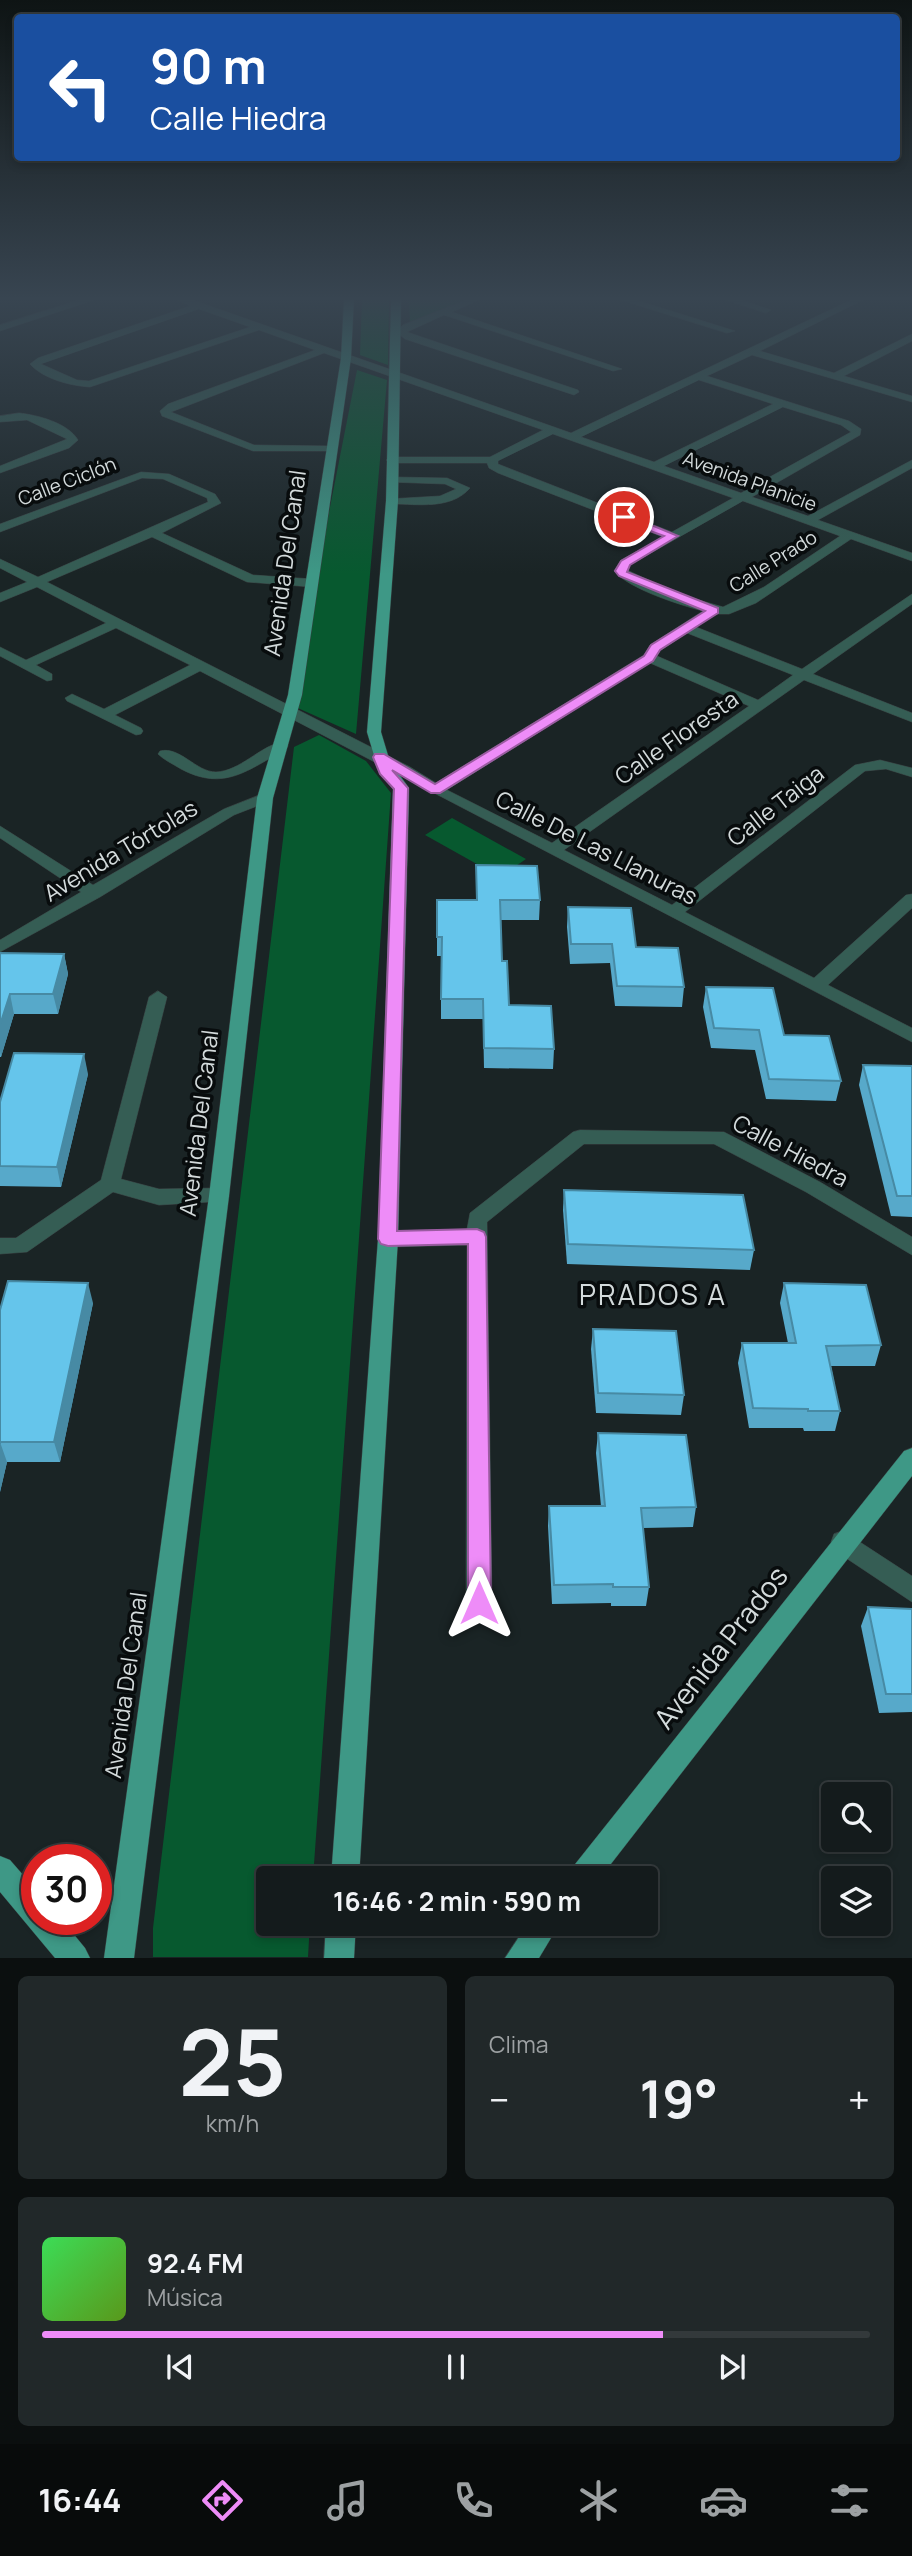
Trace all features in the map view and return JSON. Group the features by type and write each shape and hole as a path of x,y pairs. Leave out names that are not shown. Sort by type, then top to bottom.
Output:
{"main road":[{"name":"Avenida Del Canal","path":"118,1958 219,1196 265,798 281,746 288,711 295,695 341,390"},
{"path":"346,1866 388,1239 401,788 387,774 374,732 392,500 391,460 395,390"},
{"name":"Avenida Prados","path":"591,1866 843,1542 912,1458"},
{"path":"0,1870 21,1894"},
{"path":"56,1935 75,1958"},
{"path":"339,1958 340,1936"},
{"path":"520,1958 536,1936"}],"street":[{"path":"214,390 165,411 170,417 243,446 264,449 331,449"},
{"name":"Avenida Planicie","path":"440,390 912,557"},
{"path":"569,390 574,392"},
{"path":"571,437 670,390"},
{"path":"714,610 629,578 621,571 625,563 853,436 856,429 845,423 742,390"},
{"path":"883,390 912,399"},
{"path":"655,466 782,403"},
{"path":"0,419 17,415 31,417 72,438 65,446 0,470"},
{"path":"391,460 492,460 552,430"},
{"path":"492,460 493,467 502,471 672,536"},
{"path":"808,521 912,463"},
{"name":"Calle Ciclón","path":"0,528 134,476 149,474 165,476 211,496 215,503 152,533"},
{"path":"392,500 445,498 458,494 464,488 447,481 393,480"},
{"path":"0,598 152,533 251,579 312,583"},
{"name":"Calle Prado","path":"649,658 655,648 714,610 727,610 749,600 849,535"},
{"name":"Calle De Las Llanuras","path":"0,563 380,757 436,790 912,1036"},
{"path":"761,706 912,598"},
{"path":"25,665 116,623"},
{"path":"686,628 912,718"},
{"path":"0,651 47,677"},
{"path":"436,790 649,658"},
{"name":"Calle Floresta","path":"649,658 761,706"},
{"path":"105,714 199,666"},
{"path":"72,698 136,731"},
{"name":"Calle Floresta","path":"553,850 761,706"},
{"path":"165,754 206,775 217,776 228,774 281,746"},
{"name":"Calle Taiga","path":"674,912 860,768 868,764 888,764 912,772"},
{"name":"Avenida Tórtolas","path":"0,947 229,812 265,798"},
{"path":"0,831 94,893"},
{"path":"817,986 912,899"},
{"path":"0,1246 20,1246 110,1184 158,997"},
{"name":"Calle Hiedra","path":"477,1237 477,1219 580,1137 717,1137 813,1187 912,1247"},
{"path":"110,1184 159,1197 219,1196"},
{"path":"388,1239 477,1237 479,1603"},
{"path":"843,1542 912,1590"}],"green space":[{"path":"353,390 386,390 356,734 291,705"},
{"path":"319,735 366,761 391,793 314,1866 256,1866 256,1936 309,1936 308,1957 153,1957 153,1928 294,747"},
{"path":"452,818 526,859 500,877 425,835"}],"building":[{"path":"476,865 537,866 540,900 500,900 502,961 507,961 509,1005 551,1006 554,1049 484,1048 483,999 441,999 442,937 437,937 437,900 477,900"},
{"path":"568,907 631,908 636,947 678,948 684,987 617,986 612,944 571,944"},
{"path":"0,953 64,954 53,994 10,994 0,1025"},
{"path":"706,987 773,988 784,1035 829,1036 841,1081 769,1079 759,1030 714,1028"},
{"path":"14,1053 84,1054 57,1167 0,1166 0,1102"},
{"path":"863,1065 912,1066 912,1196 897,1196"},
{"path":"564,1190 743,1195 754,1250 568,1244"},
{"path":"8,1281 88,1283 54,1442 0,1442 0,1310"},
{"path":"784,1283 866,1285 881,1345 826,1346 840,1411 753,1408 742,1343 796,1343"},
{"path":"593,1329 676,1331 684,1395 598,1393"},
{"path":"598,1433 686,1435 696,1507 641,1508 649,1587 613,1587 613,1584 554,1585 549,1506 605,1506"},
{"path":"868,1607 912,1609 912,1694 886,1694"}],"district":[{"name":"PRADOS A","path":"653,1294"}],"route":[{"path":"479,1603 477,1237 388,1239 401,788 387,774 380,757 436,790 649,658 650,652 655,648 714,610 623,574 621,571 625,563 672,536 624,517"}]}
